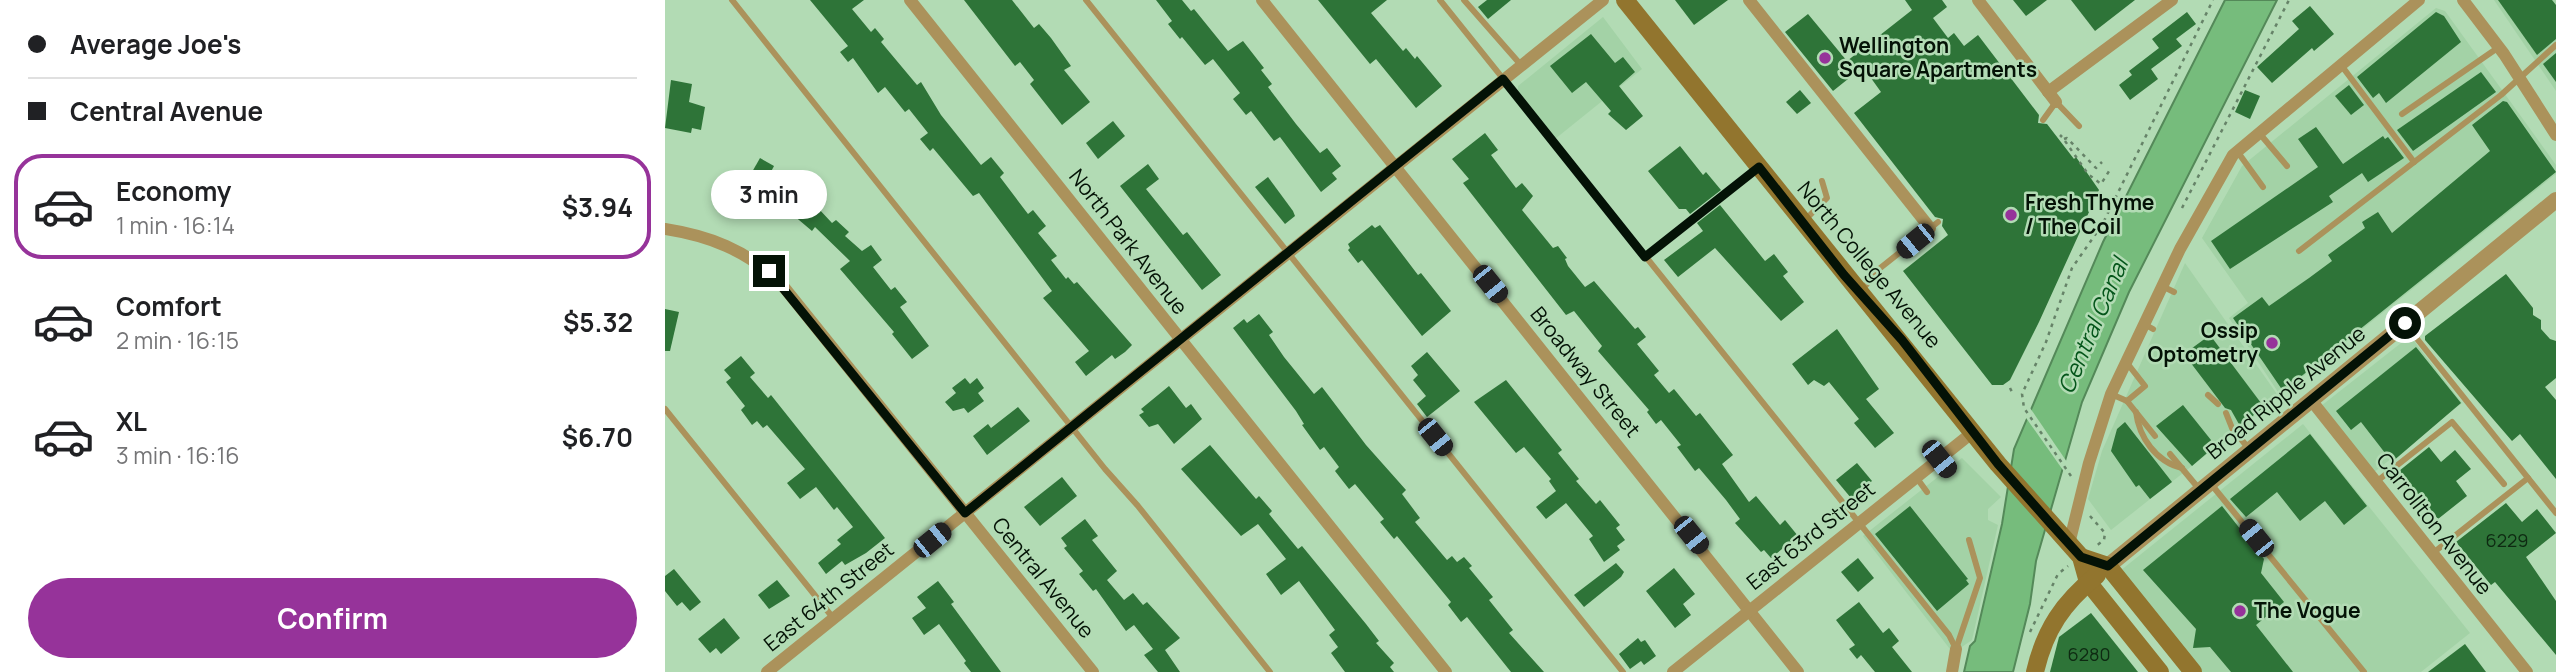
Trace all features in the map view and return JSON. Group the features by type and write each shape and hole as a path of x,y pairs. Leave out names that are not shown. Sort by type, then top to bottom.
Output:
{"main road":[{"name":"North College Avenue","path":"1625,0 1998,464 2070,545 2088,582 2160,672"},
{"path":"2070,545 2108,566 2193,672"},
{"path":"2035,672 2050,625 2073,594 2108,566"}],"street":[{"name":"North Park Avenue","path":"910,0 1446,672"},
{"name":"Broadway Street","path":"1262,0 1798,672"},
{"name":"East 64th Street","path":"767,672 1603,0"},
{"path":"1749,0 1934,225"},
{"path":"1981,1 2052,97 2172,0"},
{"path":"2070,545 2089,463 2111,394 2125,361 2148,327 2168,289 2213,187 2237,151 2419,0"},
{"path":"2463,0 2499,47 2556,135"},
{"name":"Broad Ripple Avenue","path":"2108,566 2556,200"},
{"name":"Central Avenue","path":"665,229 687,231 727,244 753,259 779,281 1093,672"},
{"name":"Carrollton Avenue","path":"2311,400 2527,672"},
{"name":"East 63rd Street","path":"1673,672 1973,432"},
{"path":"1952,672 1956,649"}],"lane":[{"path":"732,0 1105,469 1138,506 1271,672"},
{"path":"1086,0 1623,672"},
{"path":"1440,0 1949,635 1956,649"},
{"path":"1464,0 1486,28 1494,31 1521,65"},
{"path":"2299,251 2501,95 2556,45"},
{"path":"2402,114 2499,47"},
{"path":"2341,65 2414,162"},
{"path":"2043,120 2052,97 2079,126"},
{"path":"2259,132 2287,166"},
{"path":"2237,151 2263,187"},
{"path":"1645,257 1759,167"},
{"path":"1802,222 1825,203 1828,192 1822,181"},
{"path":"1860,292 1879,269 1934,225"},
{"path":"2405,323 2556,513"},
{"path":"2125,361 2145,386 2127,401"},
{"path":"2111,394 2127,401 2155,436"},
{"path":"2208,396 2218,404"},
{"path":"665,409 834,620"},
{"path":"2136,412 2138,429 2162,460 2182,468"},
{"path":"2225,413 2232,428 2249,450"},
{"path":"2376,482 2452,422 2504,484"},
{"path":"2170,454 2182,468 2205,486 2364,672"},
{"path":"1939,459 1950,473"},
{"path":"1916,477 1927,492"},
{"path":"2433,553 2528,478"},
{"path":"1956,649 1980,578 1969,540"}],"path":[{"path":"2069,471 2024,408 2022,394 2046,342 2072,268 2102,225 2213,0"},
{"path":"2182,208 2289,0"},
{"path":"2102,162 2096,168 2067,138 2063,138 2091,177 2101,184 2111,168"},
{"path":"2085,509 2105,533 2104,540"}],"shaded area":[{"path":"2494,0 2556,0 2556,91"},
{"path":"2436,8 2445,11 2556,165 2556,174 2280,395 2229,318 2248,303 2202,238 2242,166"},
{"path":"1603,17 1642,69 1555,139 1518,92 1518,86"},
{"path":"2185,263 2279,397 2111,530 2088,499 2102,451"},
{"path":"2410,336 2462,403 2373,473 2321,406"},
{"path":"2303,424 2470,633 2421,672 2201,672 2120,571"},
{"path":"1962,458 2001,497 1988,509 1988,520 1998,525 1972,640 1953,653 1863,536"}],"water":[{"name":"Central Canal","path":"2225,0 2277,0 2129,292 2082,402 2036,561 2030,604 2013,672 1964,672 1970,646 1975,641 2002,524 2014,449 2103,242"}],"pier":[{"path":"2028,405 2067,462 2065,473 2024,415"}],"building":[{"path":"810,0 864,0 852,9 871,32 875,28 884,39 881,42 917,85 921,82 941,115 981,165 991,157 1004,173 1000,177 1028,214 1033,210 1046,226 1038,233 1057,256 1051,260 1066,279 1068,277 1074,284 1077,282 1132,345 1125,352 1115,359 1112,355 1086,376 1075,362 1089,351 1043,298 1052,291 979,193 973,196 933,148 930,151 920,139 928,133 909,109 905,112 885,87 878,93 853,58 848,62 840,52 848,46"},
{"path":"964,0 1012,0 1034,28 1039,24 1051,38 1071,66 1064,70 1090,102 1062,125 1030,84 1034,80 1020,62 1015,66"},
{"path":"1156,0 1182,0 1191,11 1194,9 1228,51 1243,41 1264,68 1261,70 1272,84 1268,87 1296,124 1320,153 1327,148 1341,166 1332,173 1337,179 1321,192 1280,137 1274,141 1251,111 1246,115 1233,99 1240,93 1213,59 1205,65 1182,37 1180,39 1168,24 1172,21"},
{"path":"1318,0 1387,0 1371,13 1403,51 1406,48 1415,59 1417,56 1442,86 1416,108 1376,59 1370,64"},
{"path":"1487,0 1511,0 1488,19 1478,7"},
{"path":"1675,0 1728,0 1694,25"},
{"name":"Fresh Thyme / The Coil","path":"1905,0 1942,0 1947,7 1933,18 1948,38 1954,33 1964,46 1978,35 2039,115 2038,123 2047,124 2074,159 2076,157 2099,190 2039,322 2010,380 2003,385 1992,385 1903,271 1948,235 1942,226 1943,219 1935,217 1854,113 1881,92 1863,67 1833,91 1785,32 1808,14 1847,61 1912,10"},
{"path":"2013,0 2047,0 2026,16"},
{"path":"2071,0 2135,0 2095,31"},
{"path":"2498,0 2552,0 2556,5 2556,39 2537,55"},
{"path":"2310,6 2334,34 2314,51 2312,48 2272,83 2257,67 2299,29 2292,21"},
{"path":"2187,12 2196,24 2176,39 2182,46 2151,69 2158,79 2130,100 2119,85 2132,75 2129,71 2159,48 2152,39"},
{"path":"2436,12 2444,16 2461,42 2386,103 2379,93 2373,98 2357,77"},
{"path":"1591,34 1615,63 1623,57 1635,72 1619,86 1643,116 1626,130 1608,114 1611,111 1586,82 1572,93 1550,66"},
{"path":"2556,53 2556,82 2543,64"},
{"path":"2481,72 2496,92 2413,151 2397,130"},
{"path":"671,80 692,84 689,102 705,107 701,130 692,128 691,133 665,128"},
{"path":"2349,85 2364,105 2351,115 2335,96"},
{"path":"1800,90 1811,103 1797,114 1786,102"},
{"path":"2245,90 2260,96 2250,119 2235,112"},
{"path":"2503,101 2507,102 2556,172 2283,391 2233,318 2262,297 2269,306 2309,278 2332,261 2328,255 2365,228 2362,222 2378,212 2392,233 2490,151 2472,125"},
{"path":"1113,121 1125,136 1098,159 1086,143"},
{"path":"2316,127 2343,164 2383,136 2385,139 2388,137 2404,158 2368,182 2362,173 2329,196 2333,202 2230,269 2211,241 2318,167 2298,139"},
{"path":"1485,133 1498,150 1491,155 1516,188 1522,183 1533,196 1522,210 1553,248 1558,246 1567,258 1565,259 1568,266 1585,287 1594,281 1635,329 1638,327 1646,337 1637,344 1659,371 1654,375 1669,393 1674,389 1696,416 1700,413 1733,455 1722,464 1749,502 1756,496 1780,525 1785,520 1798,536 1771,558 1764,550 1761,552 1735,523 1740,519 1726,500 1699,468 1695,471 1677,447 1681,445 1661,420 1656,424 1647,412 1649,410 1598,351 1602,346 1574,311 1566,315 1463,183 1469,179 1452,159"},
{"path":"1680,146 1703,175 1706,172 1721,190 1690,214 1686,209 1679,209 1648,171"},
{"path":"760,158 774,166 756,200 743,192 743,188"},
{"path":"1148,164 1159,179 1146,189 1183,235 1187,232 1221,275 1202,290 1120,186"},
{"path":"1268,177 1295,216 1285,224 1255,187"},
{"path":"803,192 832,223 836,220 849,232 845,236 862,251 871,245 882,260 873,267 891,290 895,287 907,302 900,307 929,346 912,359 892,334 894,332 840,269 850,261 815,227 812,231 786,209"},
{"path":"1720,205 1765,261 1774,254 1788,272 1783,276 1804,302 1781,321 1715,248 1678,277 1664,260 1703,231 1697,223"},
{"path":"1372,225 1375,228 1380,225 1418,275 1421,273 1451,311 1422,336 1362,260 1358,263 1348,250 1348,244"},
{"path":"2506,274 2533,308 2533,315 2541,320 2541,329 2550,339 2556,341 2556,378 2545,387 2556,400 2556,479 2520,434 2512,441 2425,340 2425,336"},
{"path":"665,309 679,312 670,351 665,351"},
{"path":"1259,314 1273,332 1269,335 1284,357 1314,394 1322,387 1366,445 1406,490 1402,494 1420,518 1415,522 1447,560 1452,556 1457,562 1464,557 1472,566 1469,568 1493,597 1489,600 1513,630 1509,633 1544,672 1511,672 1467,617 1461,622 1448,605 1451,602 1397,536 1394,539 1380,522 1384,519 1355,484 1349,489 1335,471 1339,467 1324,447 1320,450 1302,425 1304,424 1296,411 1233,328 1244,319 1247,323"},
{"path":"1837,329 1879,389 1866,399 1894,433 1875,448 1854,423 1859,419 1829,382 1824,386 1814,380 1808,385 1792,364"},
{"path":"2210,335 2264,407 2240,426 2231,410 2225,408 2184,354"},
{"path":"2416,347 2461,403 2392,462 2361,422 2351,430 2336,411"},
{"path":"1427,352 1460,391 1427,417 1417,404 1426,396 1413,380 1418,375 1411,366"},
{"path":"741,356 755,373 750,377 768,398 771,395 885,538 866,553 845,565 842,561 826,574 818,563 841,544 837,540 853,527 837,507 834,510 816,487 800,499 787,483 805,469 767,425 763,428 757,421 752,425 741,410 745,406 726,382 731,378 724,370"},
{"path":"965,378 970,384 977,378 984,388 978,393 984,401 968,413 964,408 953,411 945,402 956,393 952,388"},
{"path":"1506,380 1562,450 1558,453 1579,479 1576,481 1596,504 1600,500 1620,525 1616,528 1625,540 1617,546 1620,550 1604,562 1589,539 1593,536 1566,503 1546,519 1536,507 1556,491 1549,481 1551,479 1524,447 1516,453 1474,402"},
{"path":"1169,386 1186,408 1191,404 1202,419 1174,444 1158,424 1149,427 1139,415 1144,412 1141,409"},
{"path":"2183,405 2211,440 2209,443 2213,448 2192,466 2156,426"},
{"path":"1018,407 1030,421 987,455 973,436 988,424 991,428"},
{"path":"2125,422 2172,482 2150,499 2139,485 2136,487 2111,451 2117,429"},
{"path":"2310,434 2367,506 2344,525 2325,501 2300,521 2277,492 2246,517 2230,499"},
{"path":"1210,445 1256,499 1259,496 1272,511 1269,514 1298,549 1302,546 1366,624 1379,641 1376,643 1394,663 1390,667 1394,672 1345,672 1331,653 1338,647 1329,635 1335,630 1299,581 1281,595 1266,574 1286,559 1258,524 1241,536 1181,469"},
{"path":"2429,447 2441,462 2455,450 2471,469 2456,481 2467,496 2438,519 2399,471"},
{"path":"1857,463 1872,481 1851,498 1836,480"},
{"path":"1062,477 1077,496 1040,526 1024,507"},
{"path":"2506,503 2522,522 2537,509 2556,533 2526,557 2556,601 2556,655 2495,582 2491,585 2456,542"},
{"path":"1910,506 1968,579 1966,580 1969,584 1937,611 1875,534"},
{"path":"2222,506 2264,559 2261,573 2284,602 2256,625 2293,672 2231,672 2210,647 2193,648 2196,629 2143,570"},
{"path":"1085,519 1098,536 1092,540 1117,571 1107,580 1124,600 1133,593 1143,605 1147,602 1180,638 1165,650 1180,672 1158,672 1144,655 1153,649 1134,625 1126,631 1096,589 1093,591 1079,574 1083,571 1064,548 1067,546 1061,538"},
{"path":"1858,558 1874,578 1858,592 1841,572"},
{"path":"1616,563 1624,572 1621,577 1584,607 1574,595"},
{"path":"1674,568 1695,594 1683,604 1691,615 1675,628 1646,591"},
{"path":"674,569 701,602 690,611 682,602 677,606 665,591 665,576"},
{"path":"777,580 790,596 769,609 758,595"},
{"path":"938,581 954,602 951,604 1001,672 971,672 939,624 924,635 912,618 926,608 917,597"},
{"path":"1859,602 1883,633 1889,628 1899,641 1892,647 1912,672 1875,672 1861,655 1857,659 1849,649 1855,645 1836,620"},
{"path":"2091,613 2138,672 2050,672 2059,637"},
{"path":"724,618 740,638 721,654 716,648 710,653 698,639"},
{"path":"1638,638 1641,642 1645,640 1656,656 1644,665 1641,661 1630,669 1619,654"},
{"path":"2465,644 2486,672 2428,672"}],"place":[{"name":"Wellington Square Apartments","path":"1825,58"},
{"name":"Fresh Thyme / The Coil","path":"2011,215"},
{"name":"Ossip Optometry","path":"2272,343"},
{"name":"The Vogue","path":"2240,611"}],"route":[{"path":"769,271 965,513 1503,79 1645,257 1759,167 1844,275 1878,310 1998,464 2081,557 2108,566 2405,323"}]}
